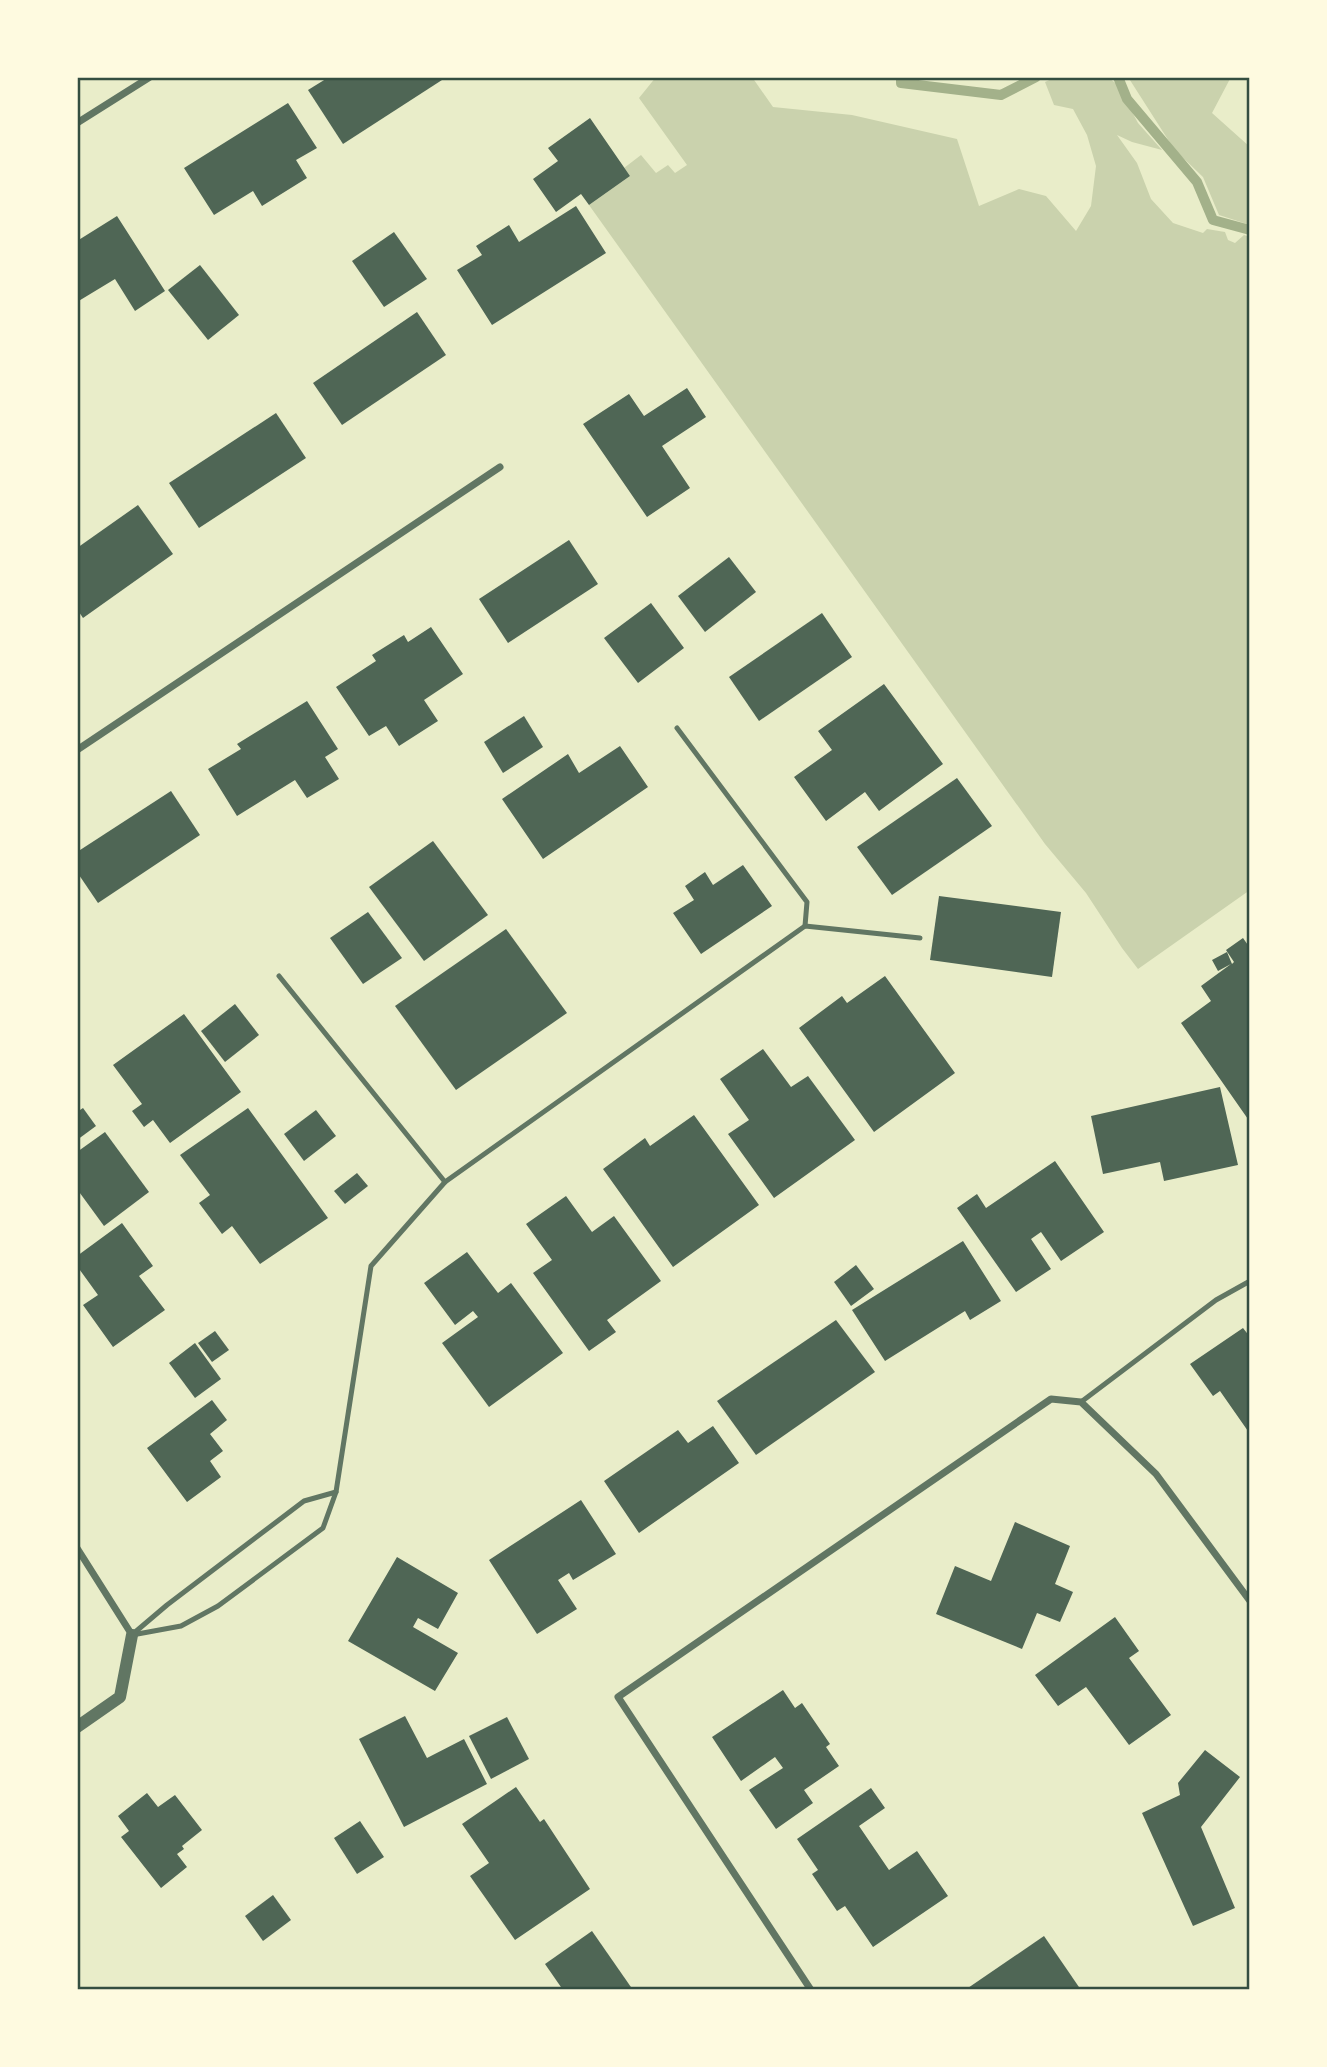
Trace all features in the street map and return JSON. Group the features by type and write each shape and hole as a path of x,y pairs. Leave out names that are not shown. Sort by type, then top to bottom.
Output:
{"street":[{"path":"77,123 150,77"},
{"path":"77,750 500,467"},
{"path":"811,1990 618,1698 1051,1399 1081,1402 1156,1474 1250,1601"},
{"path":"77,1548 132,1635 120,1697 77,1727"}],"lane":[{"path":"677,728 807,902 805,926"},
{"path":"132,1635 181,1626 218,1606 323,1528 336,1492 371,1266 445,1182 805,926 920,938"},
{"path":"279,976 445,1182"},
{"path":"1081,1402 1216,1300 1250,1281"},
{"path":"132,1635 167,1605 304,1501 336,1492"}],"green space":[{"path":"656,77 752,77 773,107 852,115 957,139 979,206 1019,189 1046,196 1076,231 1091,206 1096,166 1087,135 1073,109 1054,105 1045,82 1056,77 1107,77 1117,84 1138,123 1162,150 1117,135 1137,163 1151,199 1173,223 1203,233 1207,229 1225,232 1228,240 1235,243 1244,235 1250,237 1250,890 1138,969 1086,893 1045,844 589,205 630,176 624,168 641,155 656,173 668,165 675,173 687,165 639,98"},
{"path":"1128,77 1231,77 1212,113 1250,147 1250,225 1219,215 1203,177 1174,149"}],"building":[{"path":"329,77 440,77 442,80 343,144 308,90"},
{"path":"288,103 317,148 296,160 307,178 262,206 253,191 214,215 184,168"},
{"path":"590,118 630,176 589,205 581,194 556,212 533,179 558,161 548,148"},
{"path":"576,206 606,253 492,325 457,270 482,255 476,246 509,225 519,242"},
{"path":"117,216 165,291 135,311 115,279 77,302 77,241"},
{"path":"394,232 427,279 384,307 352,261"},
{"path":"200,265 239,315 208,340 168,290"},
{"path":"417,312 446,355 342,425 313,383"},
{"path":"687,388 706,417 662,446 690,488 647,517 583,424 629,394 644,416"},
{"path":"276,413 306,458 199,528 169,483"},
{"path":"138,505 173,554 83,618 77,609 77,548"},
{"path":"569,540 598,584 508,643 479,599"},
{"path":"729,557 756,592 705,632 678,596"},
{"path":"651,603 684,648 638,683 604,638"},
{"path":"822,613 852,657 759,721 729,677"},
{"path":"431,627 463,674 424,700 438,721 399,746 386,726 369,736 336,687 376,661 372,655 404,635 408,642"},
{"path":"884,684 943,764 879,811 865,792 826,821 794,777 832,750 818,731"},
{"path":"307,701 338,749 325,757 339,779 307,798 295,780 237,816 208,769 241,749 237,744"},
{"path":"524,716 543,747 503,773 484,742"},
{"path":"620,746 648,787 543,859 502,799 568,754 579,773"},
{"path":"957,778 992,826 892,895 857,847"},
{"path":"171,791 200,835 98,903 77,872 77,852"},
{"path":"433,841 488,915 424,961 369,887"},
{"path":"743,865 772,906 701,954 673,913 694,900 685,886 705,872 713,885"},
{"path":"939,896 1061,912 1052,977 930,960"},
{"path":"368,912 402,958 363,984 330,938"},
{"path":"506,929 567,1013 456,1090 395,1006"},
{"path":"1243,938 1250,948 1250,1122 1181,1023 1211,1001 1201,986 1231,964 1218,971 1212,960 1227,952 1232,964 1234,962 1226,950"},
{"path":"885,976 955,1073 874,1132 799,1028 842,996 847,1003"},
{"path":"235,1004 259,1035 225,1062 201,1031"},
{"path":"184,1014 241,1092 170,1143 153,1120 144,1127 132,1111 142,1104 113,1065"},
{"path":"763,1049 791,1087 808,1076 855,1140 774,1198 728,1134 749,1120 720,1079"},
{"path":"1220,1087 1238,1165 1164,1181 1160,1162 1103,1174 1091,1116"},
{"path":"83,1108 96,1126 77,1140 77,1112"},
{"path":"248,1108 328,1218 260,1264 232,1226 222,1234 199,1203 210,1195 180,1155"},
{"path":"316,1110 336,1136 304,1161 284,1134"},
{"path":"694,1115 759,1205 673,1267 603,1169 645,1138 650,1146"},
{"path":"105,1132 149,1192 104,1226 77,1189 77,1152"},
{"path":"1055,1161 1104,1232 1061,1261 1041,1232 1031,1239 1051,1269 1016,1292 957,1208 977,1194 986,1208"},
{"path":"357,1173 368,1186 345,1204 334,1191"},
{"path":"566,1196 592,1232 614,1216 661,1281 607,1320 616,1332 589,1351 533,1273 552,1260 526,1224"},
{"path":"122,1223 153,1266 139,1276 165,1310 113,1347 83,1305 98,1295 77,1266 77,1256"},
{"path":"963,1241 1001,1301 970,1320 965,1311 885,1361 852,1310"},
{"path":"467,1252 498,1293 511,1283 563,1353 489,1407 442,1343 478,1317 473,1311 455,1325 424,1283"},
{"path":"856,1265 874,1289 851,1306 834,1282"},
{"path":"836,1320 875,1372 756,1455 717,1401"},
{"path":"1243,1328 1250,1337 1250,1434 1220,1391 1213,1396 1190,1364"},
{"path":"215,1331 229,1350 212,1362 198,1343"},
{"path":"195,1343 221,1379 195,1398 169,1363"},
{"path":"212,1400 227,1420 210,1434 223,1451 210,1461 221,1477 187,1502 147,1448"},
{"path":"713,1426 739,1463 639,1533 604,1481 678,1430 688,1443"},
{"path":"581,1500 616,1554 573,1580 569,1573 558,1580 577,1609 537,1634 489,1560"},
{"path":"1015,1522 1070,1546 1055,1584 1073,1592 1060,1622 1037,1613 1022,1649 936,1614 955,1566 991,1581"},
{"path":"397,1557 458,1593 438,1629 418,1618 413,1627 458,1653 435,1691 348,1641"},
{"path":"1115,1617 1139,1651 1129,1658 1171,1715 1129,1745 1086,1687 1058,1706 1035,1675"},
{"path":"783,1690 795,1708 802,1703 830,1744 826,1747 839,1766 804,1790 813,1803 776,1829 749,1790 783,1768 775,1757 741,1781 712,1737"},
{"path":"405,1716 427,1758 464,1739 487,1784 404,1827 359,1739"},
{"path":"507,1717 529,1759 491,1779 469,1736"},
{"path":"1205,1750 1240,1777 1201,1827 1235,1908 1193,1926 1142,1813 1180,1795 1178,1783"},
{"path":"516,1787 540,1822 544,1819 590,1889 515,1940 470,1876 489,1863 462,1824"},
{"path":"871,1788 885,1808 859,1826 889,1870 917,1851 948,1896 873,1947 845,1906 837,1911 812,1874 818,1870 797,1839"},
{"path":"147,1793 158,1807 175,1795 202,1830 182,1846 184,1849 177,1854 187,1867 161,1888 121,1837 129,1831 118,1816"},
{"path":"360,1821 384,1857 357,1874 334,1838"},
{"path":"273,1895 291,1920 263,1941 245,1916"},
{"path":"592,1931 633,1990 563,1990 545,1964"},
{"path":"1044,1936 1081,1990 965,1990"}],"waterway":[{"path":"901,77 901,83 1001,95 1036,77"},
{"path":"1118,77 1127,99 1197,182 1213,220 1250,230"}]}
